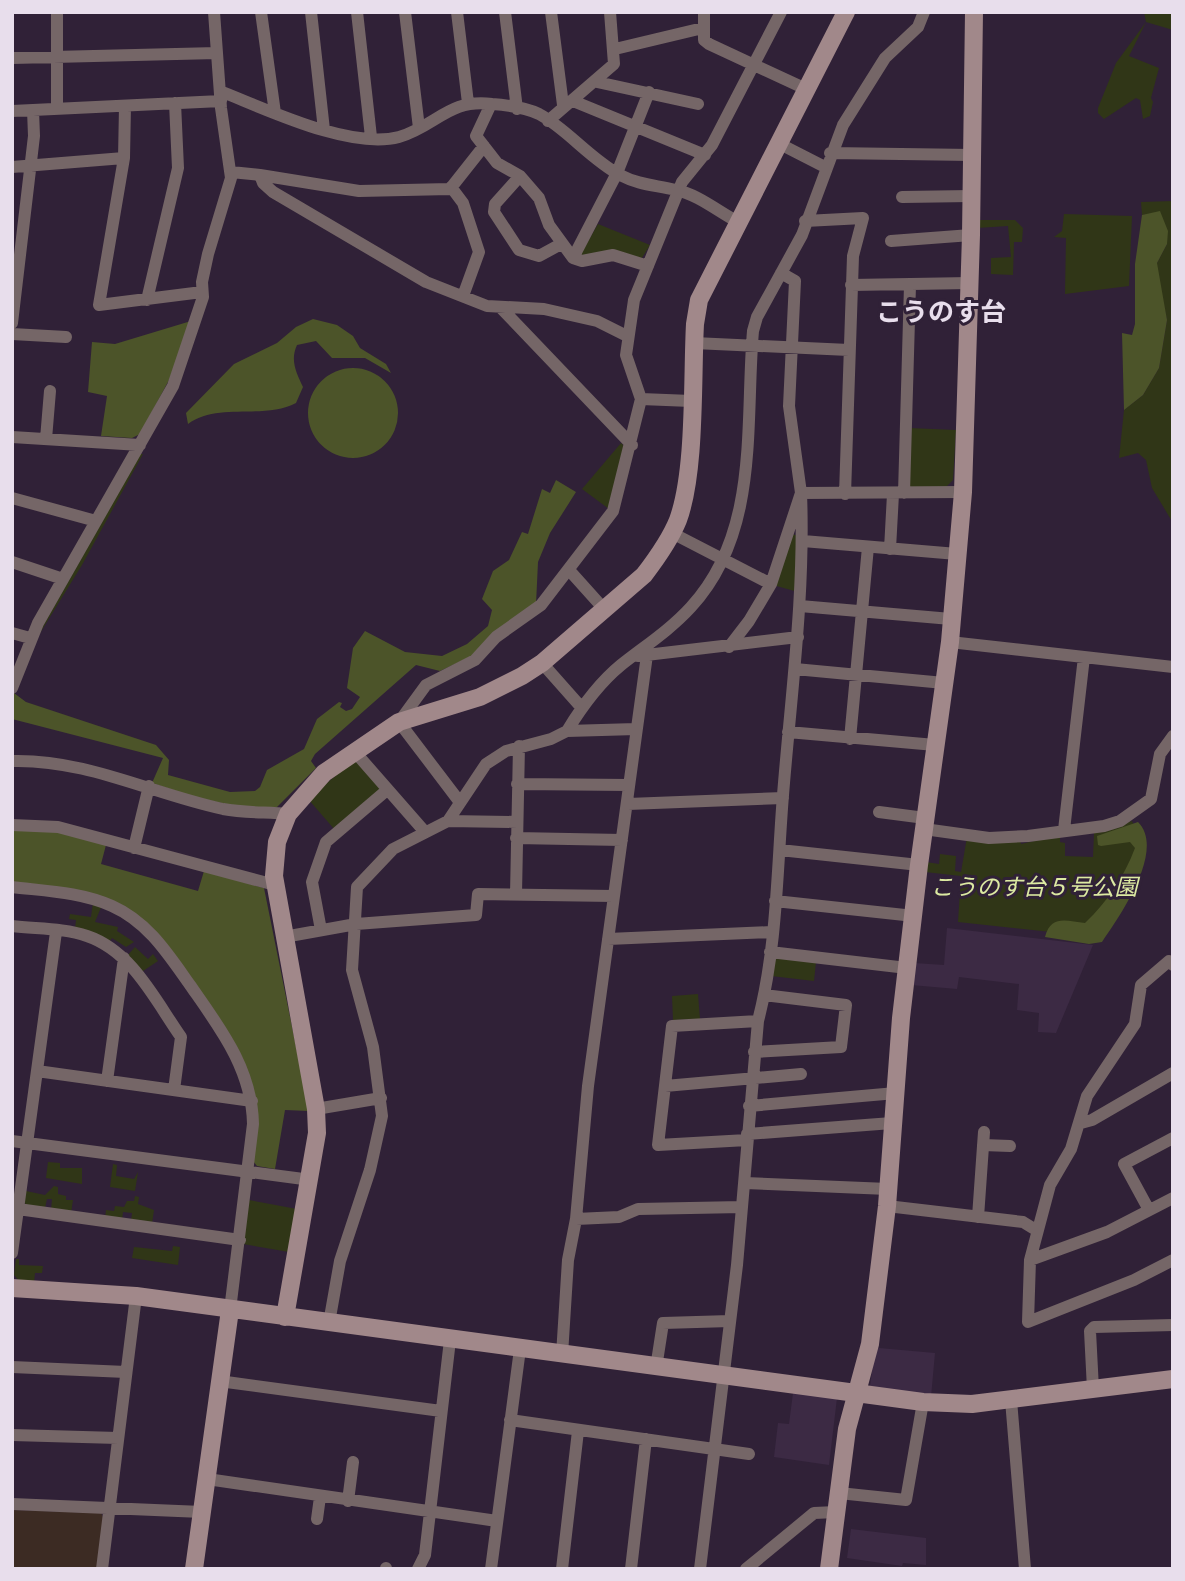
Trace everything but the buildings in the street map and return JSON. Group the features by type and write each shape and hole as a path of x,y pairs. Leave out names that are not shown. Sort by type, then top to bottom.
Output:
{"street":[{"path":"57,12 57,109"},
{"path":"12,688 30,638 173,386 202,292 208,254 231,172 220,96 214,12"},
{"path":"261,12 275,113"},
{"path":"310,12 324,130"},
{"path":"356,12 371,137"},
{"path":"405,12 419,128"},
{"path":"457,12 468,103"},
{"path":"505,12 517,109"},
{"path":"551,12 568,103"},
{"path":"548,121 597,82 614,64 615,49 610,12"},
{"path":"704,12 704,40 709,44 754,62 806,89"},
{"path":"399,722 426,685 475,660 496,637 541,605 613,512 632,446 641,399 626,355 634,300 678,190 705,155 780,12"},
{"path":"285,1317 316,1149 316,1109 275,885 275,854 288,814 311,783 399,722 493,692 542,663 644,575 672,533 687,478 697,310 705,283 846,12"},
{"path":"567,731 581,707 620,666 641,656 692,606 724,560 738,520 745,475 752,346 757,317 806,221 843,125 886,58 918,27 924,12"},
{"path":"829,1569 847,1429 870,1344 888,1198 892,1122 907,968 924,823 950,642 963,492 970,283 974,12"},
{"path":"615,49 703,28"},
{"path":"12,58 217,53"},
{"path":"597,82 698,104"},
{"path":"573,258 617,173 649,92"},
{"path":"12,111 175,103 220,96 324,130 390,139 419,128 454,107 468,103 491,104 538,114 592,158 617,173 652,187 678,190 738,222"},
{"path":"147,300 178,168 175,103"},
{"path":"568,103 636,126 705,155"},
{"path":"491,104 476,136 497,163 520,176 539,198 549,225 573,258 582,261 613,255 648,266"},
{"path":"125,106 124,158 99,305 202,292"},
{"path":"12,323 31,163 33,110"},
{"path":"778,144 825,167"},
{"path":"231,172 359,191 387,192 451,187 484,146"},
{"path":"830,153 972,155"},
{"path":"12,167 31,163 124,158"},
{"path":"260,175 263,183 273,191 355,238 380,257 426,282 502,309 632,446"},
{"path":"520,176 494,208 500,223 514,245 526,253 539,256 561,244"},
{"path":"451,187 463,203 479,253 463,296"},
{"path":"902,197 971,195"},
{"path":"806,221 863,218 853,256 851,285 845,494"},
{"path":"891,241 971,235"},
{"path":"700,1569 745,1183 754,1052 770,952 800,606 803,541 801,493 789,406 795,281 781,273"},
{"path":"851,285 970,283"},
{"path":"890,549 899,493 910,285"},
{"path":"502,309 515,305 544,309 597,321 627,336"},
{"path":"12,334 66,337"},
{"path":"694,343 849,350"},
{"path":"46,439 50,391"},
{"path":"641,399 691,401"},
{"path":"12,437 140,445"},
{"path":"801,493 963,492"},
{"path":"729,647 749,621 771,584 801,493"},
{"path":"12,498 96,521"},
{"path":"672,533 771,584"},
{"path":"803,541 957,554"},
{"path":"850,739 868,547"},
{"path":"12,562 63,579"},
{"path":"569,569 604,609"},
{"path":"800,606 951,619"},
{"path":"12,633 30,638"},
{"path":"641,656 729,647 798,636"},
{"path":"950,642 1173,667"},
{"path":"562,1355 568,1260 576,1219 588,1086 628,804 641,656"},
{"path":"1064,830 1084,657"},
{"path":"542,663 581,707"},
{"path":"795,668 944,683"},
{"path":"399,722 459,801"},
{"path":"448,821 486,764 519,746 551,739 567,731 636,729"},
{"path":"788,732 935,745"},
{"path":"879,812 989,838 1104,826 1120,821 1151,799 1160,754 1173,736"},
{"path":"516,894 519,746"},
{"path":"355,752 425,832"},
{"path":"12,761 65,764 223,809 256,814 288,814"},
{"path":"517,784 629,785"},
{"path":"134,848 149,786"},
{"path":"321,930 312,883 326,842 387,790"},
{"path":"628,804 783,798"},
{"path":"329,1323 340,1261 370,1170 379,1130 381,1098 373,1047 352,970 357,887 393,849 448,821 517,822"},
{"path":"12,825 58,827 275,885"},
{"path":"516,838 622,840"},
{"path":"780,850 919,865"},
{"path":"12,887 94,899 114,906 145,928 166,950 224,1034 241,1066 252,1101 249,1171 194,1569"},
{"path":"284,937 356,924 477,915 478,894 614,896"},
{"path":"775,901 914,916"},
{"path":"12,926 85,935 110,947 124,958 181,1037 174,1090"},
{"path":"12,1252 56,932"},
{"path":"608,939 771,932"},
{"path":"770,952 907,968"},
{"path":"107,1081 124,958"},
{"path":"1173,965 1169,961 1141,985 1136,1024 1087,1096 1071,1149 1050,1185 1030,1260 1028,1322 1134,1280 1173,1260"},
{"path":"754,1052 841,1047 846,1004 764,995"},
{"path":"758,1021 672,1026 658,1145 892,1122"},
{"path":"37,1071 252,1101"},
{"path":"665,1086 801,1074"},
{"path":"1081,1123 1093,1120 1170,1079"},
{"path":"750,1106 896,1093"},
{"path":"316,1109 381,1098"},
{"path":"978,1217 983,1138 1010,1146"},
{"path":"1149,1210 1124,1164 1173,1138"},
{"path":"12,1141 311,1180"},
{"path":"745,1183 888,1198 978,1217 1023,1222 1036,1230"},
{"path":"1030,1260 1107,1232 1173,1198"},
{"path":"576,1219 619,1217 638,1209 742,1206"},
{"path":"18,1209 240,1240"},
{"path":"12,1288 136,1296 923,1402 972,1404 1173,1379"},
{"path":"102,1569 136,1296"},
{"path":"656,1368 663,1323 730,1321"},
{"path":"1093,1389 1090,1331 1094,1327 1173,1325"},
{"path":"418,1569 425,1555 450,1340"},
{"path":"491,1569 520,1349"},
{"path":"12,1367 126,1372"},
{"path":"219,1381 441,1411"},
{"path":"1011,1400 1025,1569"},
{"path":"839,1493 906,1500 923,1402"},
{"path":"510,1420 749,1454"},
{"path":"562,1569 578,1431"},
{"path":"12,1435 118,1438"},
{"path":"631,1569 646,1439"},
{"path":"348,1500 354,1462"},
{"path":"207,1479 497,1521"},
{"path":"317,1519 320,1497"},
{"path":"12,1504 202,1512"},
{"path":"746,1569 814,1513 836,1512"}],"shaded area":[{"path":"947,928 1093,945 1056,1033 1038,1032 1039,1013 1017,1010 1019,984 959,977 957,989 911,985 914,963 944,965"},
{"path":"875,1349 935,1353 931,1397 875,1392 870,1386"},
{"path":"793,1393 837,1398 829,1465 774,1457 778,1423 789,1424"},
{"path":"12,1510 101,1513 104,1519 98,1569 12,1569"},
{"path":"851,1529 926,1538 926,1565 903,1563 902,1566 847,1558"}],"green space":[{"path":"1144,12 1173,12 1173,30 1146,22"},
{"path":"1146,22 1129,56 1159,68 1151,98 1153,102 1150,116 1143,119 1140,100 1136,98 1104,119 1098,113 1098,108 1116,63"},
{"path":"1173,201 1173,523 1152,488 1146,460 1138,453 1119,458 1124,410 1143,395 1159,368 1167,320 1157,273 1157,263 1167,244 1160,212 1142,215 1141,202"},
{"path":"1160,211 1168,231 1167,244 1157,263 1167,320 1159,368 1143,395 1124,410 1122,333 1132,335 1135,324 1135,264 1142,215"},
{"path":"1064,214 1132,216 1129,286 1065,294 1066,238 1054,237 1062,231"},
{"path":"977,220 1015,220 1023,228 1022,242 1014,242 1013,275 991,274 991,258 1011,257 1008,226 977,228"},
{"path":"598,224 650,245 640,261 580,255"},
{"path":"313,319 337,325 353,336 360,348 386,364 391,373 365,358 332,358 316,341 297,345 294,361 303,387 296,403 270,410 213,414 188,424 186,413 234,364 277,343 296,327"},
{"path":"191,321 169,380 140,434 132,438 101,436 107,396 88,392 92,342 115,344"},
{"path":"344,368 362,368 378,375 391,388 398,404 398,422 391,438 378,451 362,458 344,458 328,451 315,438 308,422 308,404 315,388 328,375"},
{"path":"909,428 956,430 953,480 945,488 907,489"},
{"path":"621,443 625,447 609,509 582,489"},
{"path":"140,454 143,454 82,565 29,651"},
{"path":"556,480 576,492 550,533 538,562 536,604 470,657 440,671 416,665 315,754 311,761 316,768 277,807 229,804 167,788 152,783 163,758 12,719 14,693 26,702 156,745 169,760 168,775 230,792 255,791 260,787 267,770 304,749 317,719 339,702 342,703 340,707 346,711 352,709 360,697 347,688 353,648 365,631 405,652 442,656 467,644 488,626 492,610 482,599 493,571 509,560 522,532 528,534 542,489 550,493"},
{"path":"791,534 800,536 798,592 773,585"},
{"path":"353,761 358,761 380,787 380,791 335,830 308,799"},
{"name":"こうのす台５号公園","path":"1132,821 1142,846 1098,937 958,922 961,876 925,872 926,862 939,864 940,854 956,856 955,871 961,872 967,837 1020,839 1021,844 1060,835 1060,842 1065,843 1065,856 1093,857 1094,833"},
{"path":"1138,822 1145,834 1147,849 1144,865 1129,900 1102,942 1089,944 1045,937 1051,925 1056,922 1066,920 1085,923 1101,906 1126,869 1135,848 1130,842 1101,846 1098,845 1097,836"},
{"path":"12,830 50,830 106,845 101,864 198,891 204,871 264,888 309,1111 285,1110 275,1169 257,1166 253,1161 245,1068 130,911 12,883"},
{"path":"93,902 102,905 95,922 118,927 117,931 134,942 126,947 112,938 109,942 75,929 76,920 69,919 70,914 91,917"},
{"path":"135,947 148,959 153,954 158,961 140,973 127,956"},
{"path":"777,958 816,962 814,981 771,976 773,961"},
{"path":"698,994 700,1019 673,1020 672,996"},
{"path":"48,1162 60,1163 60,1168 82,1168 82,1184 46,1178"},
{"path":"113,1164 117,1165 116,1176 134,1179 138,1172 135,1191 110,1187"},
{"path":"54,1186 58,1187 58,1194 66,1196 66,1200 73,1200 71,1213 51,1210 52,1199 47,1199 45,1208 28,1207 24,1202 26,1191 45,1195"},
{"path":"135,1196 139,1197 138,1204 154,1210 152,1224 131,1221 132,1213 123,1212 122,1220 105,1218 106,1210 114,1211 115,1206 124,1207 127,1201 134,1201"},
{"path":"249,1200 297,1209 289,1252 243,1244"},
{"path":"173,1246 180,1247 178,1265 132,1258 134,1247 172,1251"},
{"path":"16,1259 19,1259 19,1265 43,1266 42,1273 35,1273 34,1283 21,1283 14,1275"}],"district":[{"name":"こうのす台","path":"941,311"}]}
